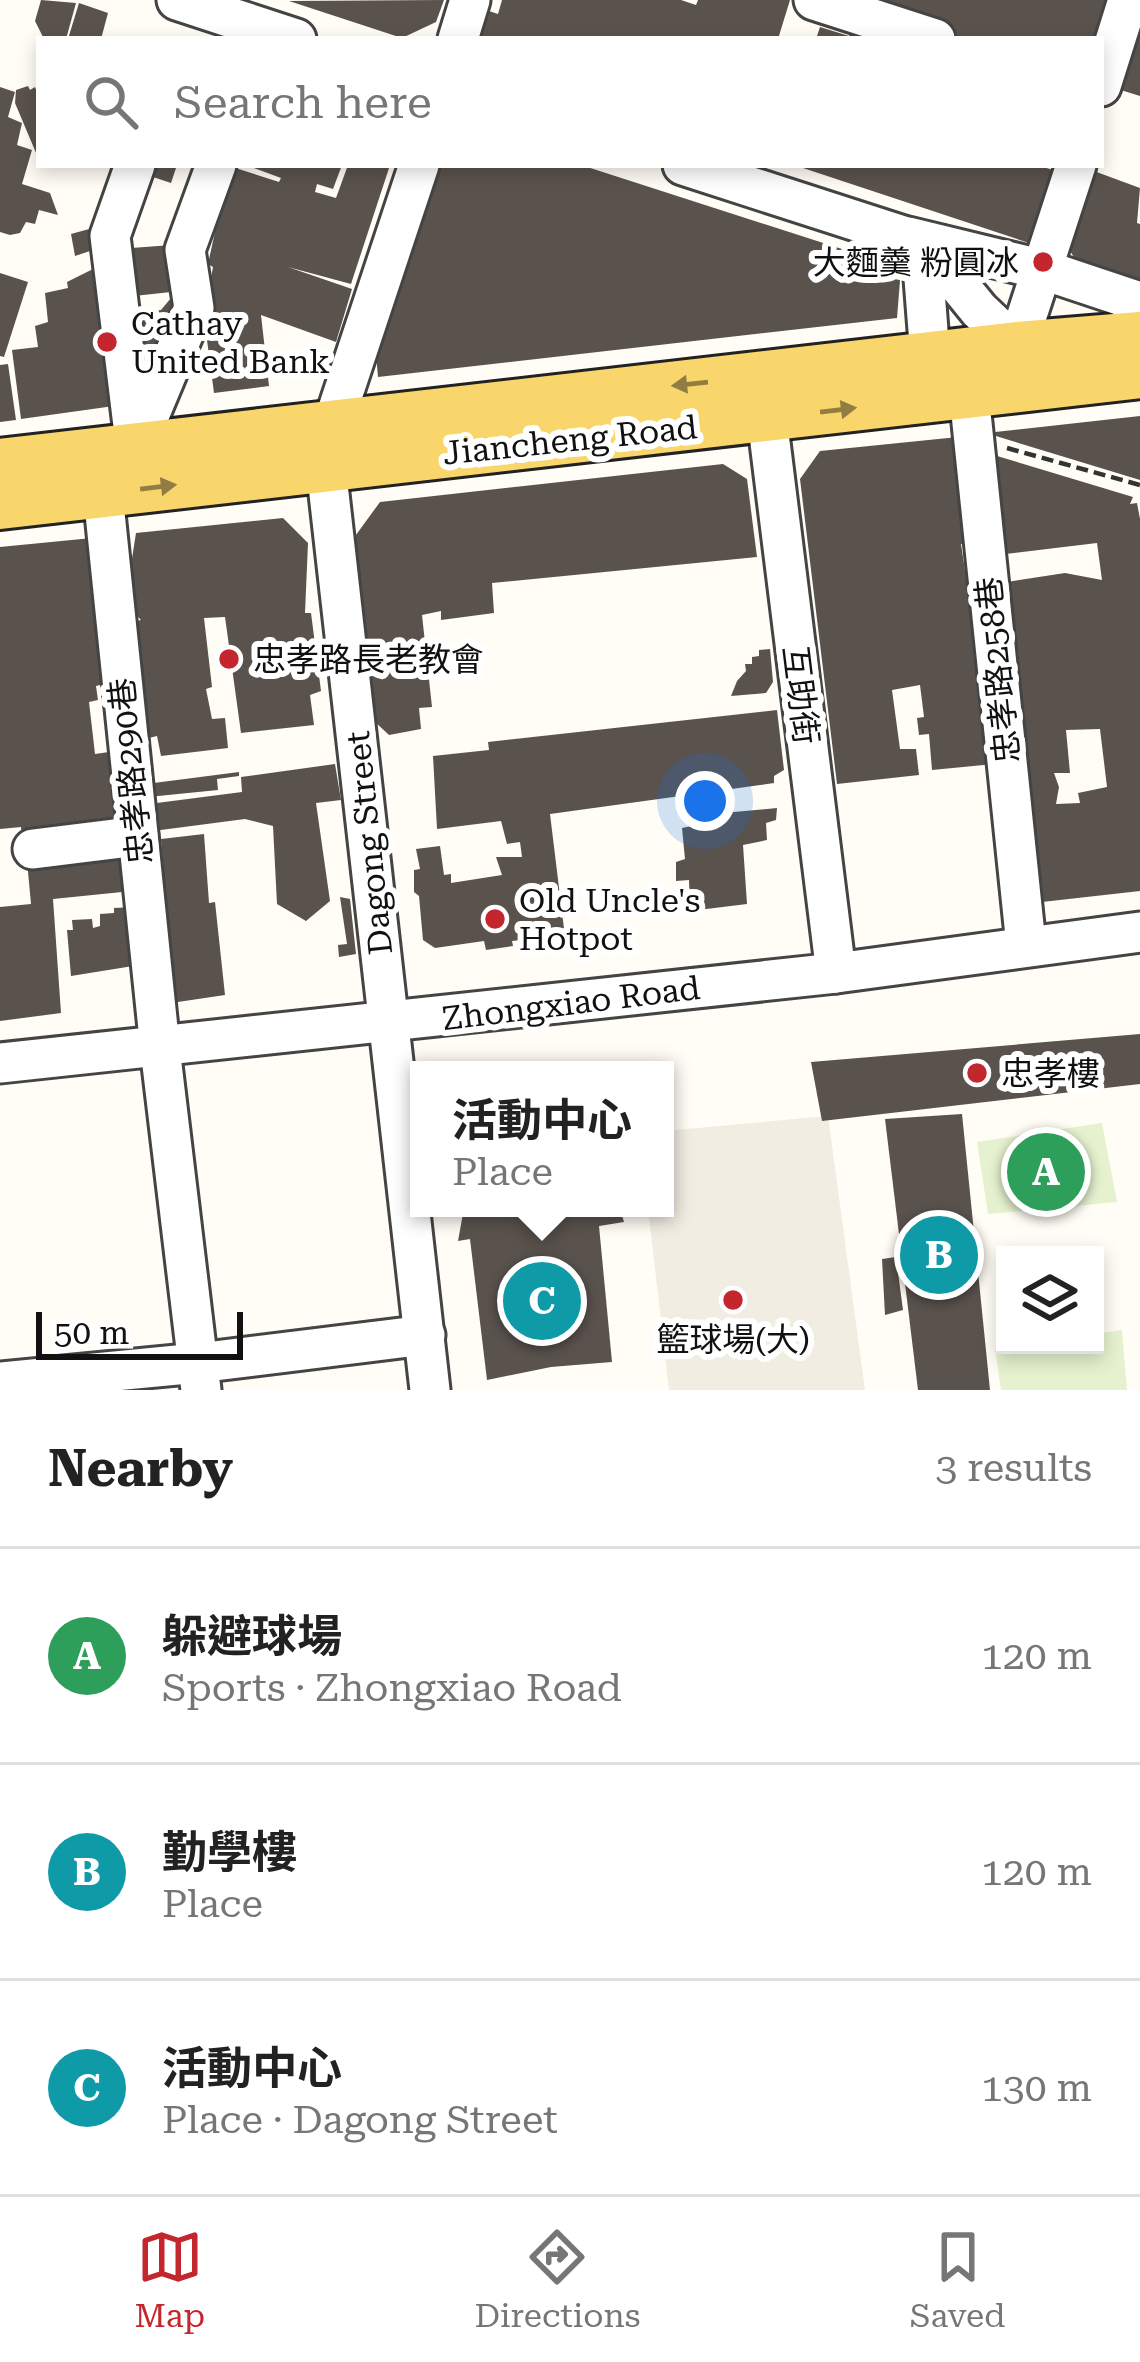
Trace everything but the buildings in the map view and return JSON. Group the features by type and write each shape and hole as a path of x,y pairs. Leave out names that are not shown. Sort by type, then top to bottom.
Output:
{"main road":[{"name":"Jiancheng Road","path":"0,505 103,494 329,446 930,356 1140,336"},
{"name":"Jiancheng Road","path":"0,463 136,447 329,446 767,418 972,417 1140,374"}],"street":[{"path":"459,36 470,0"},
{"path":"814,0 926,36"},
{"path":"1104,76 1128,0"},
{"path":"184,11 284,36"},
{"path":"134,168 110,236 136,447"},
{"path":"136,447 194,308 184,250 215,168"},
{"name":"Dagong Street","path":"410,1205 329,446 417,168"},
{"path":"692,168 913,244 967,248 1140,302"},
{"path":"972,417 1017,346 1075,168"},
{"path":"913,244 953,278 1017,346"},
{"path":"913,244 930,356"},
{"name":"忠孝路258巷","path":"972,417 1026,945"},
{"name":"互助街","path":"767,418 836,973"},
{"name":"忠孝路290巷","path":"103,494 160,1048 200,1377"},
{"path":"33,849 138,836"},
{"name":"Zhongxiao Road","path":"0,1063 836,973 1140,932"},
{"name":"Dagong Street","path":"411,1217 430,1390"},
{"path":"0,1382 200,1377 425,1335"}],"path":[{"path":"972,417 1140,485"}],"green space":[{"path":"1102,1123 1117,1202 988,1214 977,1142"},
{"path":"1122,1330 1127,1390 1001,1390 995,1348 996,1354 1104,1354 1104,1333"}],"shaded area":[{"path":"828,1116 865,1390 669,1390 649,1217 674,1217 674,1130"}],"place":[{"name":"大麵羹 粉圓冰","path":"1043,262"},
{"name":"Cathay United Bank","path":"107,342"},
{"name":"忠孝路長老教會","path":"229,659"},
{"name":"Old Uncle's Hotpot","path":"495,919"},
{"name":"忠孝樓","path":"977,1073"},
{"name":"躲避球場","path":"1046,1172"},
{"name":"勤學樓","path":"939,1255"},
{"name":"籃球場(大)","path":"733,1300"},
{"name":"活動中心","path":"542,1301"}]}
